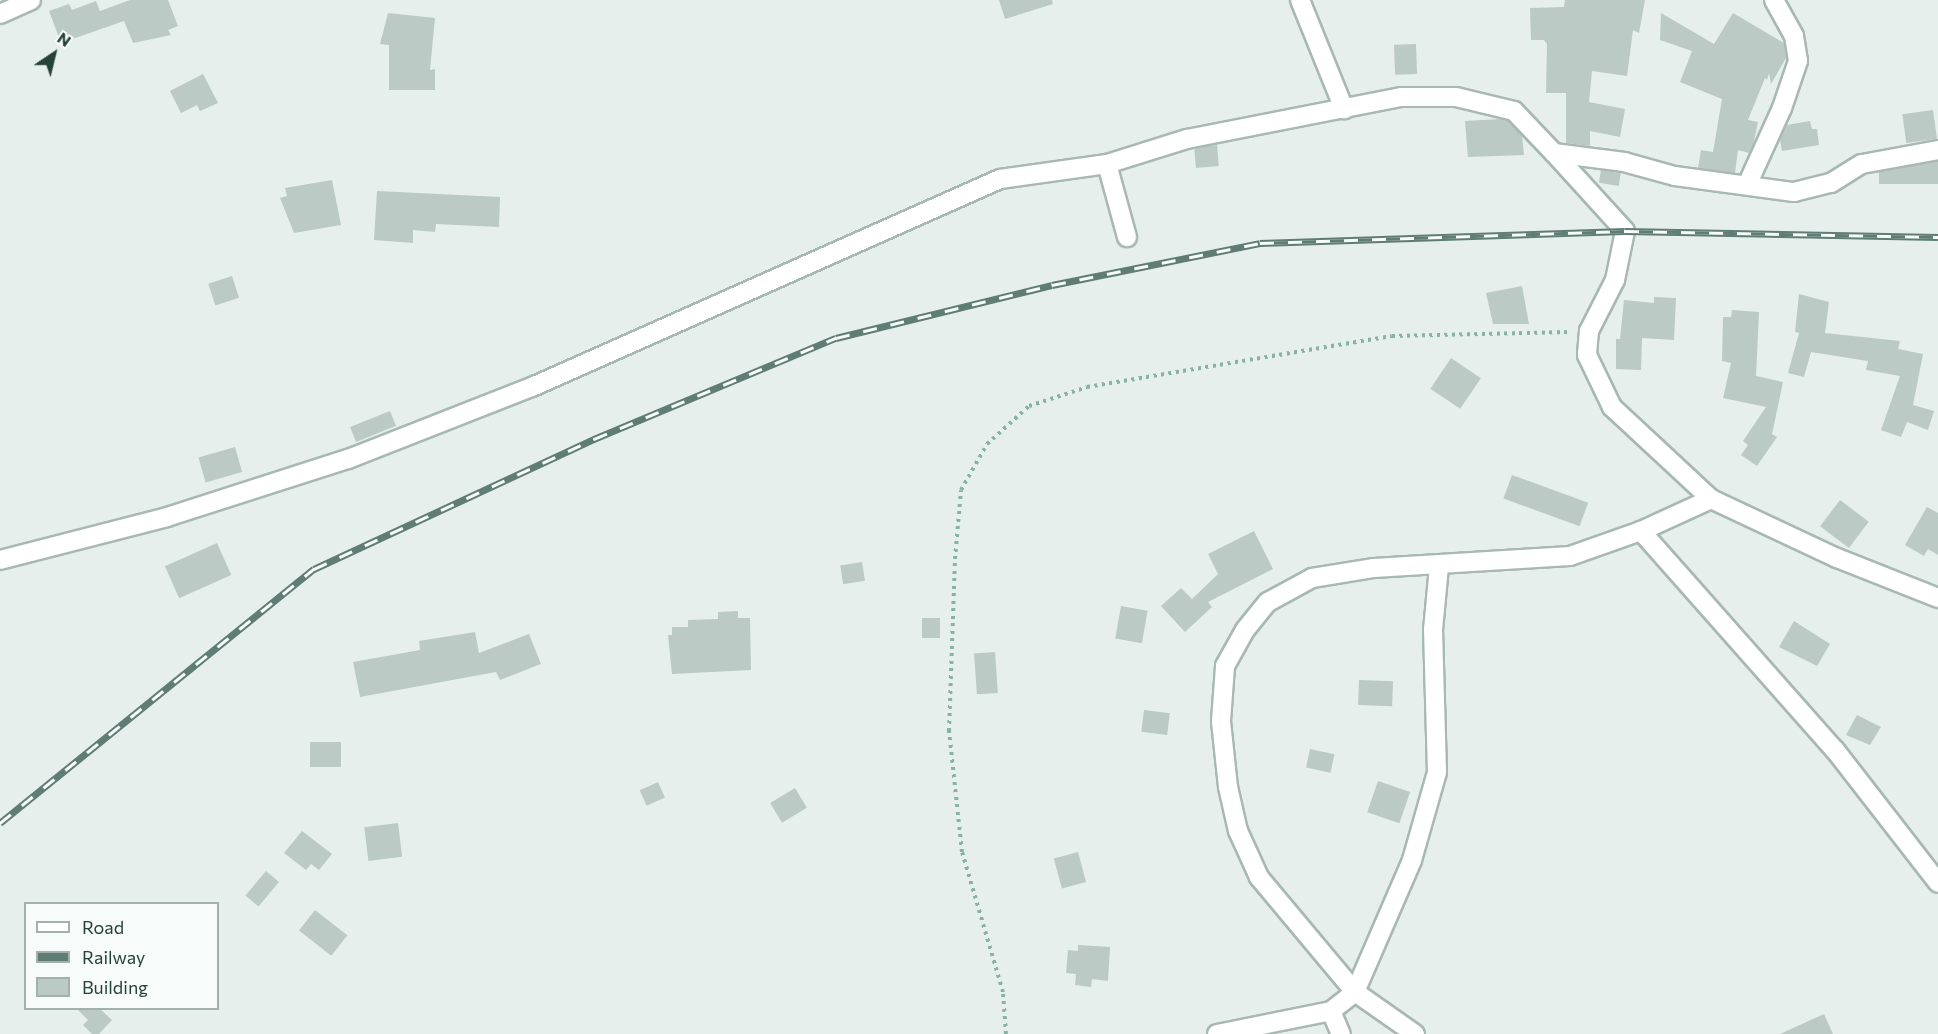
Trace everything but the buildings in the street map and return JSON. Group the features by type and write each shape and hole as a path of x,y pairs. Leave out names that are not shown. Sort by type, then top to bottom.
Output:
{"street":[{"path":"0,14 31,0"},
{"path":"1300,0 1344,109"},
{"path":"1748,183 1782,108 1798,61 1794,36 1774,0"},
{"path":"0,560 167,517 348,459 532,387 1000,179 1107,164 1187,139 1401,97 1456,97 1514,111 1625,231 1615,280 1589,332 1587,355 1593,374 1612,407 1711,499 1837,558 1938,598"},
{"path":"1554,153 1624,162 1675,176 1748,183 1794,192 1831,183 1862,164 1938,150"},
{"path":"1107,164 1127,237"},
{"path":"1415,1034 1355,992 1259,877 1238,831 1228,787 1221,721 1225,666 1245,630 1268,602 1312,578 1374,568 1439,567 1570,555 1641,531 1711,499"},
{"path":"1641,531 1835,750 1938,883"},
{"path":"1217,1034 1331,1011 1355,992 1412,860 1437,772 1433,630 1439,567"},
{"path":"1331,1011 1341,1034"}],"path":[{"path":"1006,1034 1003,992 962,852 949,731 955,559 962,490 987,444 1029,406 1087,387 1392,336 1589,332"}],"railway":[{"path":"0,823 314,569 594,439 836,338 1052,285 1260,243 1625,231 1938,237"}]}
